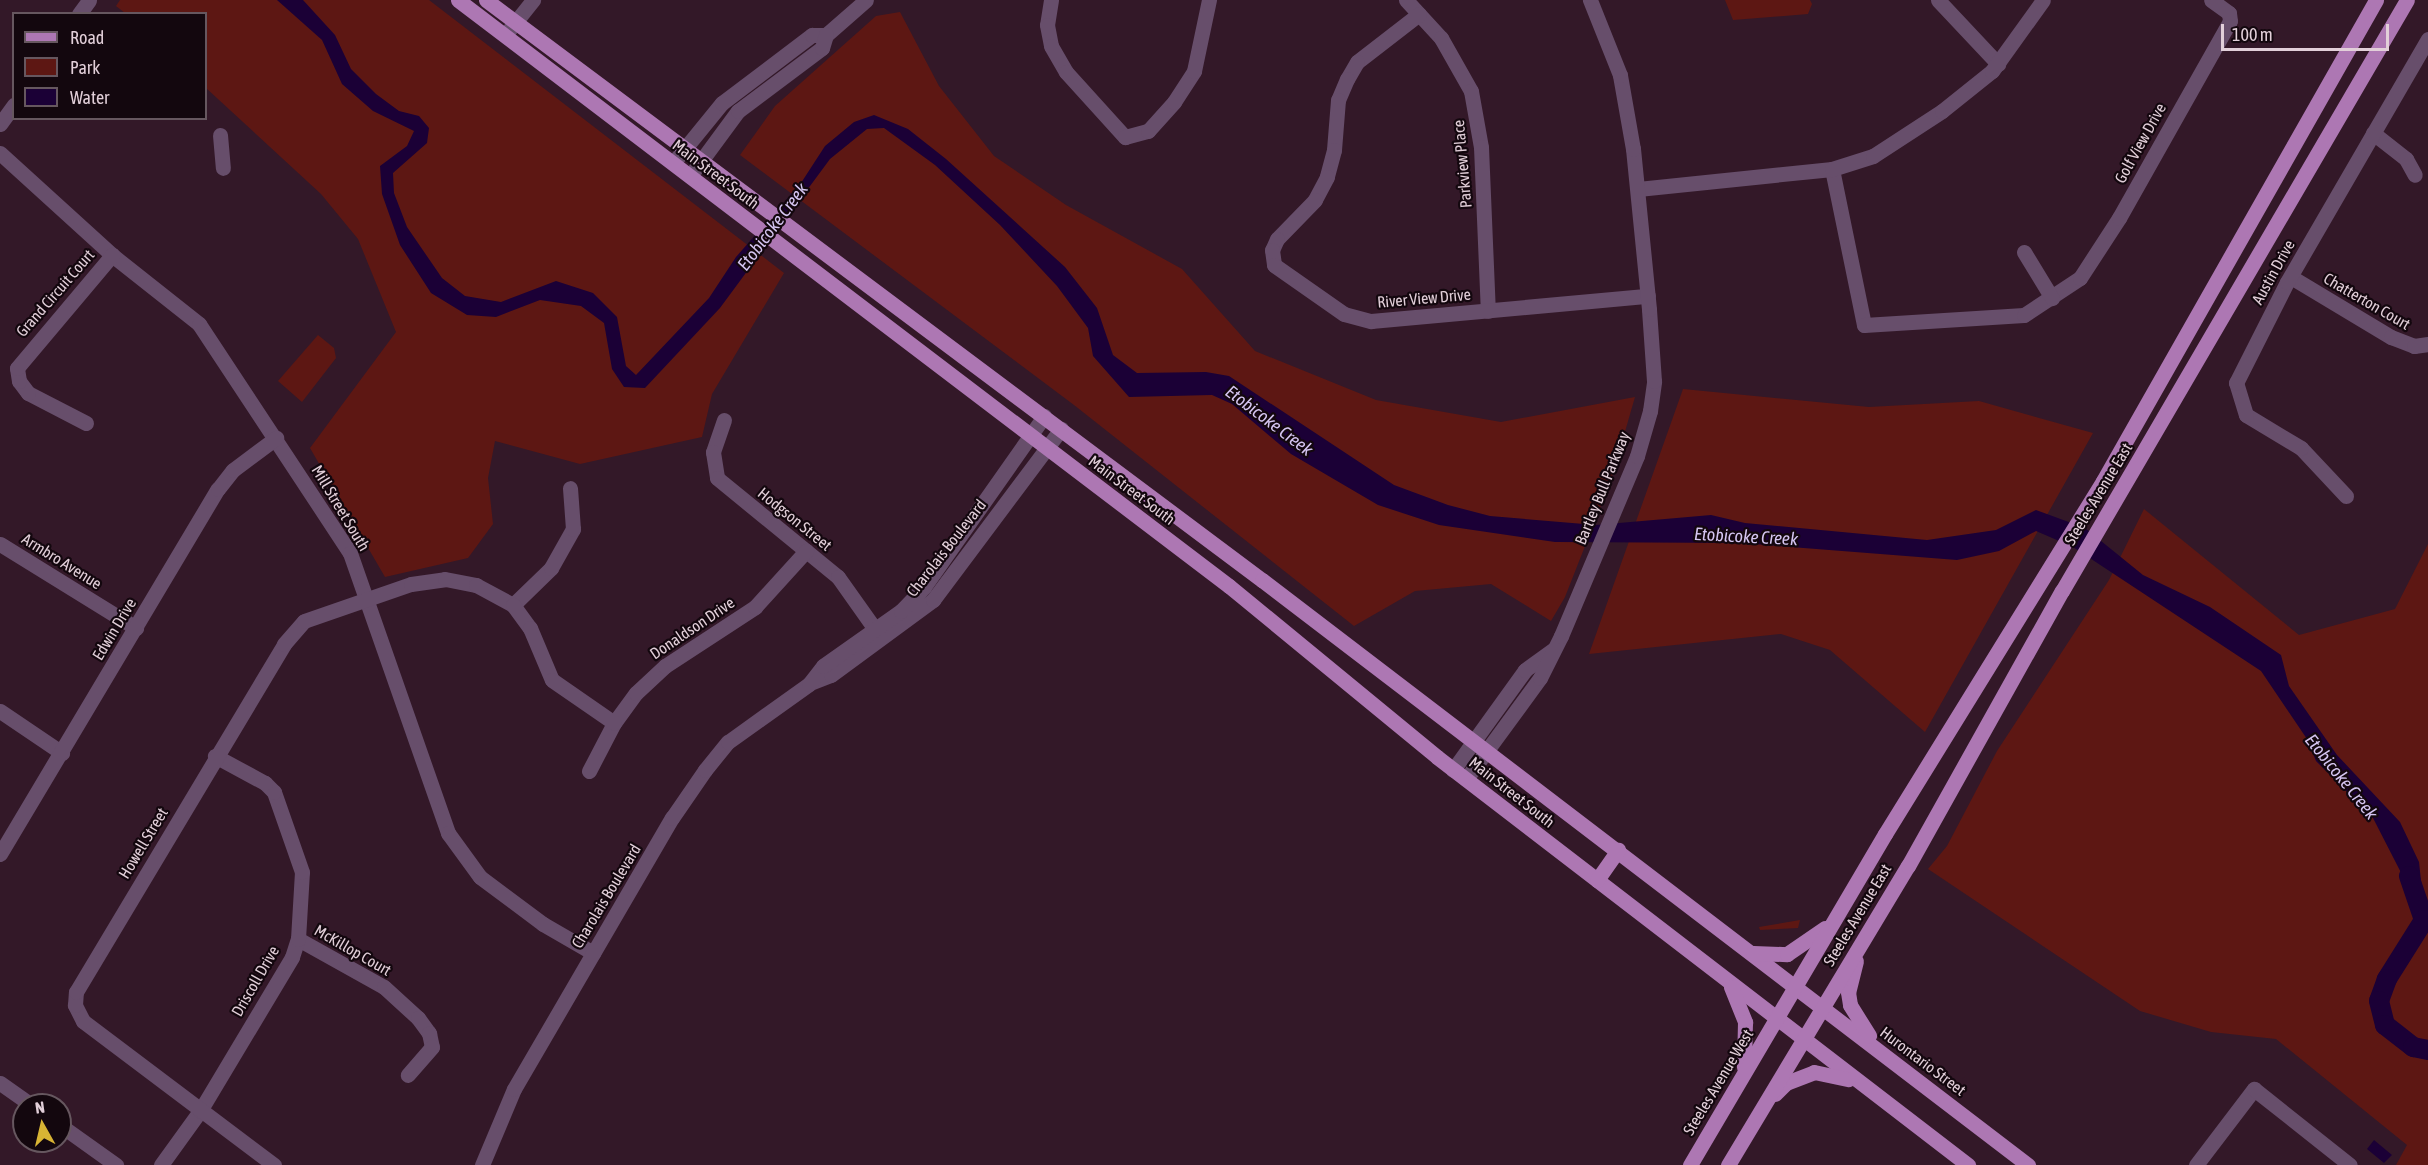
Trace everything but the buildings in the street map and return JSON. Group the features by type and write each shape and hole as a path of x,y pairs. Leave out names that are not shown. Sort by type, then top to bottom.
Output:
{"main road":[{"name":"Main Street South","path":"458,0 1229,586 1453,770 1776,1018"},
{"name":"Main Street South","path":"486,0 804,240 1044,416 1474,740 1795,986"},
{"name":"Steeles Avenue East","path":"1776,1018 2103,481 2376,0"},
{"name":"Steeles Avenue East","path":"1803,1039 1861,944 2062,591 2407,0"},
{"path":"1597,880 1618,850"},
{"path":"1750,953 1787,954 1834,921"},
{"path":"1861,944 1848,992 1850,1005 1853,1015 1884,1054"},
{"path":"1725,980 1737,996 1745,1022 1744,1073"},
{"name":"Hurontario Street","path":"1795,986 2028,1165"},
{"path":"1776,1018 1968,1165"},
{"name":"Steeles Avenue West","path":"1690,1165 1776,1018"},
{"path":"1728,1165 1803,1039"},
{"path":"1763,1105 1786,1083 1814,1072 1838,1075 1867,1088"}],"street":[{"path":"505,36 532,0"},
{"path":"690,176 738,111 822,48 826,35 866,0"},
{"path":"1051,0 1047,25 1051,46 1066,72 1125,137 1148,131 1174,102 1194,71 1209,0"},
{"name":"Parkview Place","path":"1406,0 1441,38 1471,91 1482,147 1488,311"},
{"name":"Bartley Bull Parkway","path":"1466,779 1540,678 1618,501 1650,411 1654,381 1638,189 1620,75 1590,0"},
{"path":"1938,0 1998,64"},
{"path":"1638,189 1832,170 1873,156 1942,111 1998,64 2043,0"},
{"name":"Golf View Drive","path":"1832,170 1864,325 2024,315 2080,278 2112,228 2230,21 2229,13 2211,0"},
{"name":"River View Drive","path":"1419,14 1357,62 1347,79 1338,100 1334,150 1327,177 1315,200 1277,239 1272,250 1274,265 1355,319 1395,321 1648,296"},
{"path":"672,163 722,103 812,35 826,35"},
{"name":"Austin Drive","path":"2346,496 2301,448 2246,415 2237,396 2236,383 2241,369 2291,277 2428,39"},
{"path":"0,124 12,108"},
{"path":"2373,133 2406,159 2415,174"},
{"path":"219,135 223,168"},
{"name":"Mill Street South","path":"0,153 112,255 199,324 350,553 448,832 480,877 543,924 593,953"},
{"path":"2024,252 2052,298"},
{"name":"Grand Circuit Court","path":"86,423 28,393 19,381 17,368 112,255"},
{"name":"Chatterton Court","path":"2291,277 2396,340 2414,346 2428,344"},
{"name":"Charolais Boulevard","path":"482,1165 514,1089 593,953 705,770 728,742 809,684 831,675 901,611 924,586 1044,416"},
{"name":"Hodgson Street","path":"724,420 712,452 717,478 838,577 878,634"},
{"name":"Charolais Boulevard","path":"878,634 933,600 1061,429"},
{"name":"Edwin Drive","path":"0,854 218,489 233,470 276,438"},
{"path":"570,488 573,529 551,568 513,604 530,628 552,680 614,723"},
{"name":"Armbro Avenue","path":"0,544 136,628"},
{"name":"Donaldson Drive","path":"589,771 614,723 636,693 665,666 755,607 806,551"},
{"name":"Howell Street","path":"274,1165 83,1021 75,1005 76,992 215,756 284,645 304,621 367,599 445,579 476,585 513,604"},
{"path":"1453,770 1525,670 1553,650"},
{"path":"0,711 62,753"},
{"name":"Driscoll Drive","path":"161,1165 200,1111 292,957 298,939 302,872 274,792 265,783 215,756"},
{"name":"McKillop Court","path":"298,939 384,987 418,1018 429,1033 432,1047 408,1075"},
{"path":"0,1083 14,1093"},
{"path":"2196,1165 2254,1089 2350,1165"},
{"path":"72,1134 116,1165"}],"green space":[{"path":"120,0 429,0 784,273 712,394 702,437 580,464 495,441 488,478 493,524 468,558 385,577 310,448 396,332 358,239 321,194 207,89 207,12 124,12 116,6"},
{"path":"1725,0 1810,0 1812,4 1808,14 1733,20"},
{"path":"900,12 939,86 994,156 1066,205 1182,269 1255,351 1376,400 1501,422 1635,397 1611,480 1565,597 1551,621 1491,584 1415,591 1354,626 1074,405 740,155 775,106 876,16"},
{"path":"318,335 334,348 336,358 302,402 278,381"},
{"path":"1683,389 1869,407 1979,401 2093,433 1925,732 1830,650 1781,634 1589,654"},
{"path":"2144,509 2299,635 2395,609 2428,544 2428,1165 2396,1165 2407,1145 2276,1039 2211,1032 2140,1011 1928,869 1947,846 1997,751 2109,580"},
{"path":"1800,920 1798,928 1760,930 1759,927"}],"water":[{"path":"277,0 303,0 335,35 351,69 376,94 399,111 419,116 429,128 427,143 393,173 394,193 407,227 442,278 465,296 501,302 556,281 593,293 617,317 626,366 636,375 709,298 736,257 801,183 825,146 854,122 874,115 908,129 946,159 1065,267 1097,308 1113,355 1137,373 1206,372 1229,376 1394,485 1448,505 1490,516 1596,525 1711,515 1745,523 1927,540 1996,530 2036,510 2085,528 2143,575 2210,607 2281,655 2289,686 2337,755 2400,822 2419,862 2423,899 2415,900 2373,818 2316,761 2307,739 2261,671 2073,547 2036,531 1999,551 1957,560 1741,543 1555,542 1439,525 1378,505 1291,454 1232,404 1212,395 1129,397 1093,356 1088,328 1057,286 1000,225 935,165 884,128 867,129 830,159 720,308 645,388 624,387 612,369 604,323 581,306 540,300 496,317 467,315 431,293 400,245 382,194 380,166 407,146 414,131 373,111 342,84 322,40"},
{"path":"2374,1140 2392,1155 2384,1163 2367,1149"}],"waterway":[{"name":"Etobicoke Creek","path":"2409,876 2424,920 2387,979 2379,1001 2385,1025 2413,1047 2428,1050"}]}
